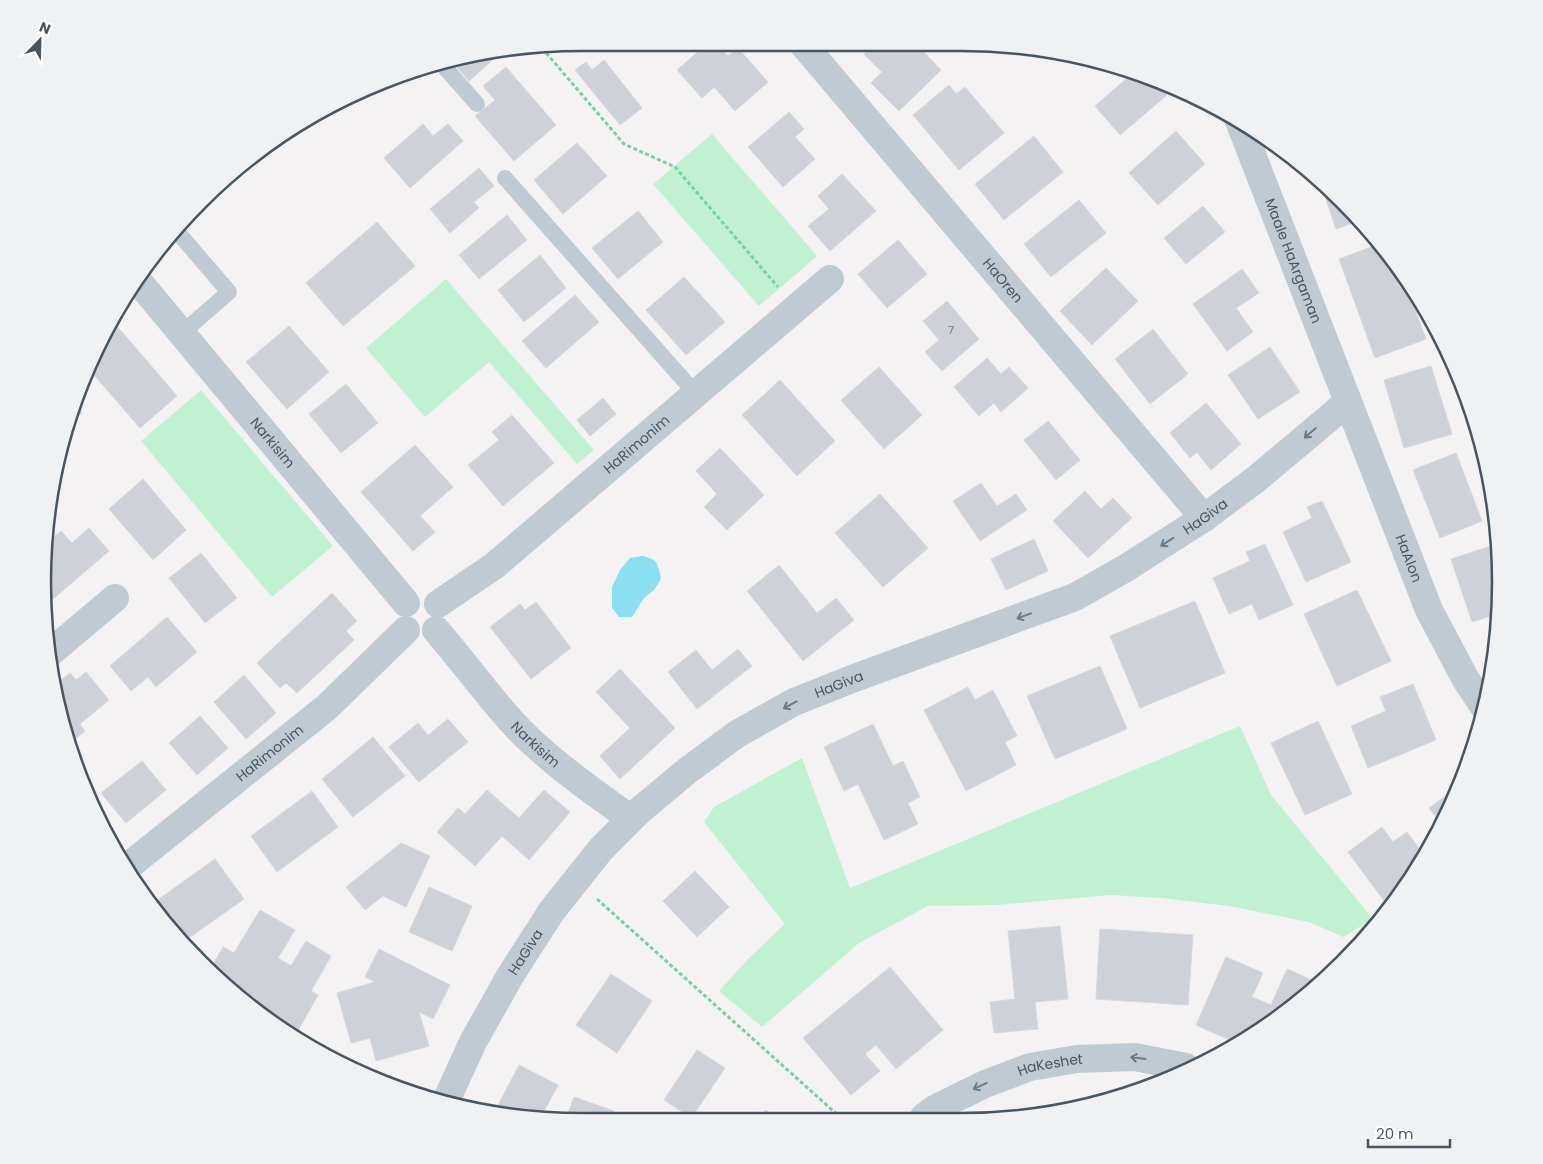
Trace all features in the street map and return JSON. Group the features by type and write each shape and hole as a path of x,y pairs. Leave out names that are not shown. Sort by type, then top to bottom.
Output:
{"street":[{"name":"HaOren","path":"809,51 1204,518"},
{"name":"Maale HaArgaman","path":"1244,133 1348,402"},
{"name":"HaRimonim","path":"437,617 465,587 494,566 830,279"},
{"name":"Narkisim","path":"142,286 406,602"},
{"name":"HaGiva","path":"449,1096 472,1042 510,976 551,912 601,849 631,819 687,771 737,734 794,702 1075,597 1126,568 1204,518 1255,480 1348,402"},
{"name":"HaAlon","path":"1348,402 1429,610 1465,678 1479,699"},
{"path":"427,596 437,617 426,636 418,636 406,630 402,623 402,608 406,602 413,598 427,596"},
{"path":"56,648 115,598"},
{"name":"Narkisim","path":"437,617 519,728 575,778 631,819"},
{"name":"HaRimonim","path":"132,863 327,707 406,630"},
{"name":"HaKeshet","path":"929,1113 985,1084 1030,1068 1077,1059 1135,1057 1179,1066"}],"lane":[{"path":"446,69 477,104"},
{"path":"505,178 696,394"},
{"path":"180,236 229,292 182,334"}],"path":[{"path":"546,52 624,144 675,167 796,308"},
{"path":"576,880 836,1113"}],"green space":[{"path":"712,134 817,256 759,306 653,184"},
{"path":"446,279 594,450 577,464 489,362 425,417 366,348"},
{"path":"201,390 333,546 272,597 141,441"},
{"path":"1240,726 1271,795 1372,918 1368,922 1343,937 1309,922 1229,906 1161,898 1111,895 996,905 928,906 859,943 762,1027 719,991 748,959 785,924 704,822 714,807 802,758 850,888"}],"water":[{"path":"642,556 656,563 661,579 654,590 644,598 632,617 619,617 612,608 612,587 620,570 630,558"}],"building":[{"path":"699,51 723,51 728,56 734,51 741,51 768,82 735,111 714,87 702,98 677,70"},
{"path":"867,51 923,51 941,70 899,111 871,83 882,72 864,54"},
{"path":"494,59 469,81 456,66"},
{"path":"604,60 642,108 620,125 575,70 586,62 592,70"},
{"path":"506,67 556,125 514,161 475,116 495,100 483,86"},
{"path":"1128,78 1165,92 1167,95 1120,135 1095,106"},
{"path":"949,85 956,94 965,87 1004,133 959,170 913,115"},
{"path":"789,112 804,129 795,137 815,159 783,187 748,147"},
{"path":"423,124 433,136 448,124 463,141 410,188 384,158"},
{"path":"1176,131 1205,164 1158,205 1129,173"},
{"path":"1034,136 1063,172 1004,220 975,184"},
{"path":"577,143 607,176 563,214 534,180"},
{"path":"479,168 494,186 474,202 479,208 450,233 430,209"},
{"path":"842,174 876,211 830,251 808,226 829,209 818,196"},
{"path":"1325,196 1352,223 1336,229"},
{"path":"1079,200 1106,233 1051,277 1024,244"},
{"path":"1203,206 1225,232 1186,264 1164,238"},
{"path":"638,211 663,242 618,279 592,248"},
{"path":"507,215 527,240 479,279 459,255"},
{"path":"377,222 415,266 343,326 306,283"},
{"path":"898,240 927,274 887,308 858,274"},
{"path":"1372,247 1413,305 1426,339 1375,358 1339,259"},
{"path":"540,255 566,288 524,322 498,290"},
{"path":"1106,268 1138,301 1092,345 1060,311"},
{"path":"1242,269 1259,293 1236,308 1253,332 1227,351 1193,304"},
{"path":"684,277 725,322 686,355 646,310"},
{"path":"575,295 599,322 546,368 522,341"},
{"path":"947,301 979,339 942,371 925,352 939,340 923,321"},
{"path":"117,326 177,396 140,428 94,375"},
{"path":"289,326 329,372 287,409 246,362"},
{"path":"1153,329 1188,374 1150,404 1115,359"},
{"path":"1270,347 1300,392 1258,419 1228,375"},
{"path":"987,358 1001,374 1009,367 1028,388 1001,412 994,403 979,416 954,387"},
{"path":"1431,366 1452,434 1404,448 1384,380"},
{"path":"879,367 922,415 884,449 841,400"},
{"path":"780,380 835,441 797,476 742,415"},
{"path":"346,384 378,423 341,453 309,414"},
{"path":"603,398 616,414 590,436 577,420"},
{"path":"1206,403 1241,444 1211,470 1197,452 1190,458 1170,433"},
{"path":"512,415 554,463 503,506 468,465 499,440 492,432"},
{"path":"1048,421 1080,460 1056,480 1024,440"},
{"path":"415,445 453,487 420,516 435,532 413,551 361,492"},
{"path":"720,448 764,495 727,530 704,507 717,494 696,471"},
{"path":"1456,453 1482,521 1440,538 1413,470"},
{"path":"143,479 186,530 153,560 109,509"},
{"path":"981,483 997,506 1016,494 1027,510 980,541 953,501"},
{"path":"1085,491 1101,509 1113,498 1132,518 1088,558 1053,521"},
{"path":"880,494 928,548 883,587 835,533"},
{"path":"1322,501 1351,562 1306,582 1283,532 1312,518 1307,507"},
{"path":"89,528 109,551 53,599 51,582 53,538 61,531 72,543"},
{"path":"1034,539 1048,571 1006,590 991,559"},
{"path":"1265,544 1293,605 1259,620 1252,604 1229,614 1213,578 1250,561 1246,552"},
{"path":"1491,546 1491,616 1472,622 1451,559"},
{"path":"201,553 237,598 205,623 169,578"},
{"path":"779,565 817,613 836,598 854,620 803,661 747,591"},
{"path":"1357,590 1391,661 1337,686 1304,614"},
{"path":"332,593 357,621 346,631 354,640 297,693 286,683 280,688 257,663"},
{"path":"1195,601 1225,673 1140,708 1110,636"},
{"path":"536,602 571,648 531,679 490,627 520,604 525,610"},
{"path":"167,617 197,652 156,687 148,677 131,691 110,666"},
{"path":"738,649 752,666 697,709 668,672 696,650 712,670"},
{"path":"1100,666 1127,729 1055,759 1027,696"},
{"path":"620,669 675,728 620,779 600,756 630,728 596,692"},
{"path":"86,672 109,700 80,724 85,731 75,739 60,681 70,673 76,680"},
{"path":"244,675 276,713 246,739 214,702"},
{"path":"1413,684 1436,740 1368,768 1351,726 1386,711 1380,697"},
{"path":"968,687 975,700 993,690 1017,736 1005,742 1016,765 966,791 924,710"},
{"path":"200,716 228,748 197,775 169,743"},
{"path":"448,719 468,742 419,782 389,747 418,723 428,735"},
{"path":"1318,721 1352,794 1305,815 1271,743"},
{"path":"873,724 893,766 903,761 920,797 908,803 918,824 884,840 858,784 844,791 824,747"},
{"path":"373,737 405,776 353,817 322,779"},
{"path":"142,761 166,790 126,823 101,793"},
{"path":"487,790 519,818 544,790 570,812 529,860 502,836 475,866 437,832 458,808 465,814"},
{"path":"312,791 338,827 277,872 251,836"},
{"path":"1446,795 1437,818 1429,808"},
{"path":"1382,827 1393,842 1407,832 1420,849 1385,901 1348,852"},
{"path":"401,843 430,856 406,907 383,896 365,910 346,887"},
{"path":"215,859 244,899 189,938 157,900"},
{"path":"695,871 729,907 697,937 663,901"},
{"path":"429,887 472,906 452,951 409,932"},
{"path":"260,910 295,930 278,958 291,966 306,941 331,956 311,991 318,995 298,1030 259,1003 214,963 223,947 234,953"},
{"path":"1060,926 1068,999 1035,1002 1038,1029 994,1033 990,1002 1015,999 1008,931"},
{"path":"1100,929 1193,935 1188,1005 1096,999"},
{"path":"379,949 450,985 433,1019 419,1012 429,1046 376,1061 370,1038 351,1043 337,993 375,982 365,977"},
{"path":"1226,957 1263,973 1252,997 1271,1005 1287,969 1312,980 1284,1003 1229,1040 1196,1025"},
{"path":"890,967 943,1030 896,1069 876,1045 865,1054 880,1071 851,1095 803,1038"},
{"path":"611,974 652,1001 617,1053 576,1025"},
{"path":"697,1050 725,1068 695,1113 684,1113 664,1100"},
{"path":"519,1065 558,1085 544,1112 498,1106"},
{"path":"574,1097 614,1111 613,1113 569,1113"}]}
